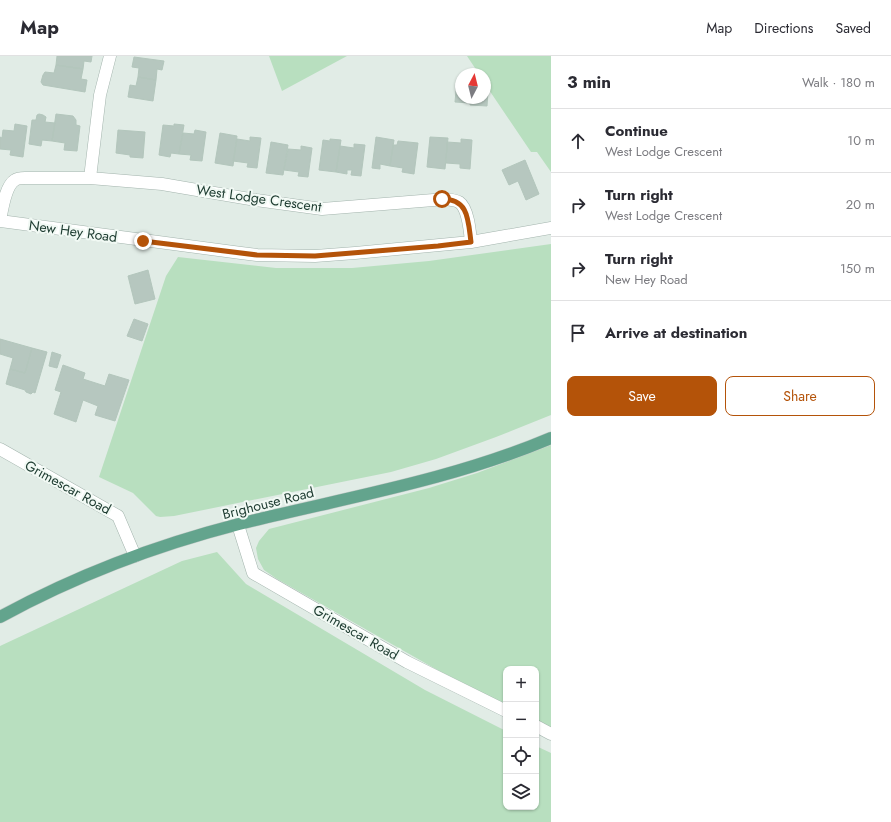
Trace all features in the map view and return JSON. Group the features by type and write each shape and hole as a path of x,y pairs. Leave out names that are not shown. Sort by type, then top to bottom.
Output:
{"main road":[{"name":"Brighouse Road","path":"0,617 53,590 135,556 238,525 473,467 551,438"}],"street":[{"path":"90,178 100,95 110,56"},
{"name":"West Lodge Crescent","path":"0,221 6,193 16,180 25,178 90,178 162,184 256,200 322,208 446,199 459,203 463,206 467,218 471,242"},
{"name":"New Hey Road","path":"0,221 257,255 315,256 438,246 471,242 551,228"},
{"name":"Grimescar Road","path":"0,449 118,516 135,556"},
{"name":"Grimescar Road","path":"238,525 253,573 407,662 503,710"},
{"path":"539,728 551,734"}],"green space":[{"path":"269,56 347,56 282,91"},
{"path":"467,56 551,56 551,172 537,152 531,152 491,93 491,68 475,68"},
{"path":"551,244 551,415 436,459 391,472 174,516 156,516 133,493 99,477 166,276 178,257 276,268 352,268 429,261"},
{"path":"551,445 551,730 539,724 539,666 503,666 503,705 277,579 264,570 258,559 256,548 259,541 269,529 429,488 477,473"},
{"path":"217,552 246,584 425,690 503,729 503,810 539,810 539,747 551,753 551,822 0,822 0,646 182,561"}],"building":[{"path":"57,56 92,56 91,62 84,61 83,69 56,65"},
{"path":"134,57 164,61 162,70 157,69 156,80 138,77 139,68 132,67"},
{"path":"56,65 83,69 81,79 87,80 85,92 43,85 41,82 43,75 45,72 54,73"},
{"path":"138,77 156,80 153,101 128,97 130,85 136,86"},
{"path":"470,104 487,104 487,106"},
{"path":"39,114 46,117 45,122 55,123 52,141 42,140 41,146 29,144 32,120 36,120 37,115"},
{"path":"56,114 73,116 76,120 76,125 80,126 77,151 64,150 65,143 52,141"},
{"path":"15,124 27,126 23,157 10,155 11,150 0,149 0,137 2,138 3,130 14,131"},
{"path":"174,124 184,125 179,154 171,153 170,157 159,155 163,125 174,126"},
{"path":"118,130 145,132 143,158 130,157 130,155 116,153"},
{"path":"195,130 206,132 202,161 190,160 191,155 179,154 183,133 194,134"},
{"path":"220,133 237,136 233,166 215,163"},
{"path":"250,137 261,138 257,168 247,167 248,163 233,161 237,139 250,141"},
{"path":"376,137 394,140 390,166 380,164 380,169 372,168"},
{"path":"430,137 448,138 445,169 427,167"},
{"path":"330,139 341,140 336,172 319,170 323,140 330,141"},
{"path":"461,139 472,140 470,169 460,168 460,164 446,163 447,142 461,143"},
{"path":"398,141 418,143 414,174 402,172 403,168 390,166 393,145 397,145"},
{"path":"271,142 288,145 283,175 266,173"},
{"path":"354,144 365,145 361,176 351,175 352,170 347,170 347,174 336,172 340,146 354,148"},
{"path":"301,146 312,148 308,177 298,176 299,172 284,170 288,149 301,150"},
{"path":"525,160 539,194 526,200 518,181 509,185 502,170"},
{"path":"148,270 155,299 135,304 128,276"},
{"path":"134,319 148,324 142,341 127,336"},
{"path":"0,339 32,348 25,373 10,369 13,358 0,354"},
{"path":"32,348 47,352 35,393 33,392 31,394 25,390 6,384 10,369 25,373"},
{"path":"52,352 61,355 57,368 49,366"},
{"path":"63,365 85,373 83,379 105,386 109,374 129,380 115,421 95,415 98,406 83,400 76,422 54,414 61,392 55,390"}],"route":[{"path":"143,241 257,255 315,256 471,242 470,231 463,206 455,201 442,199"}]}
